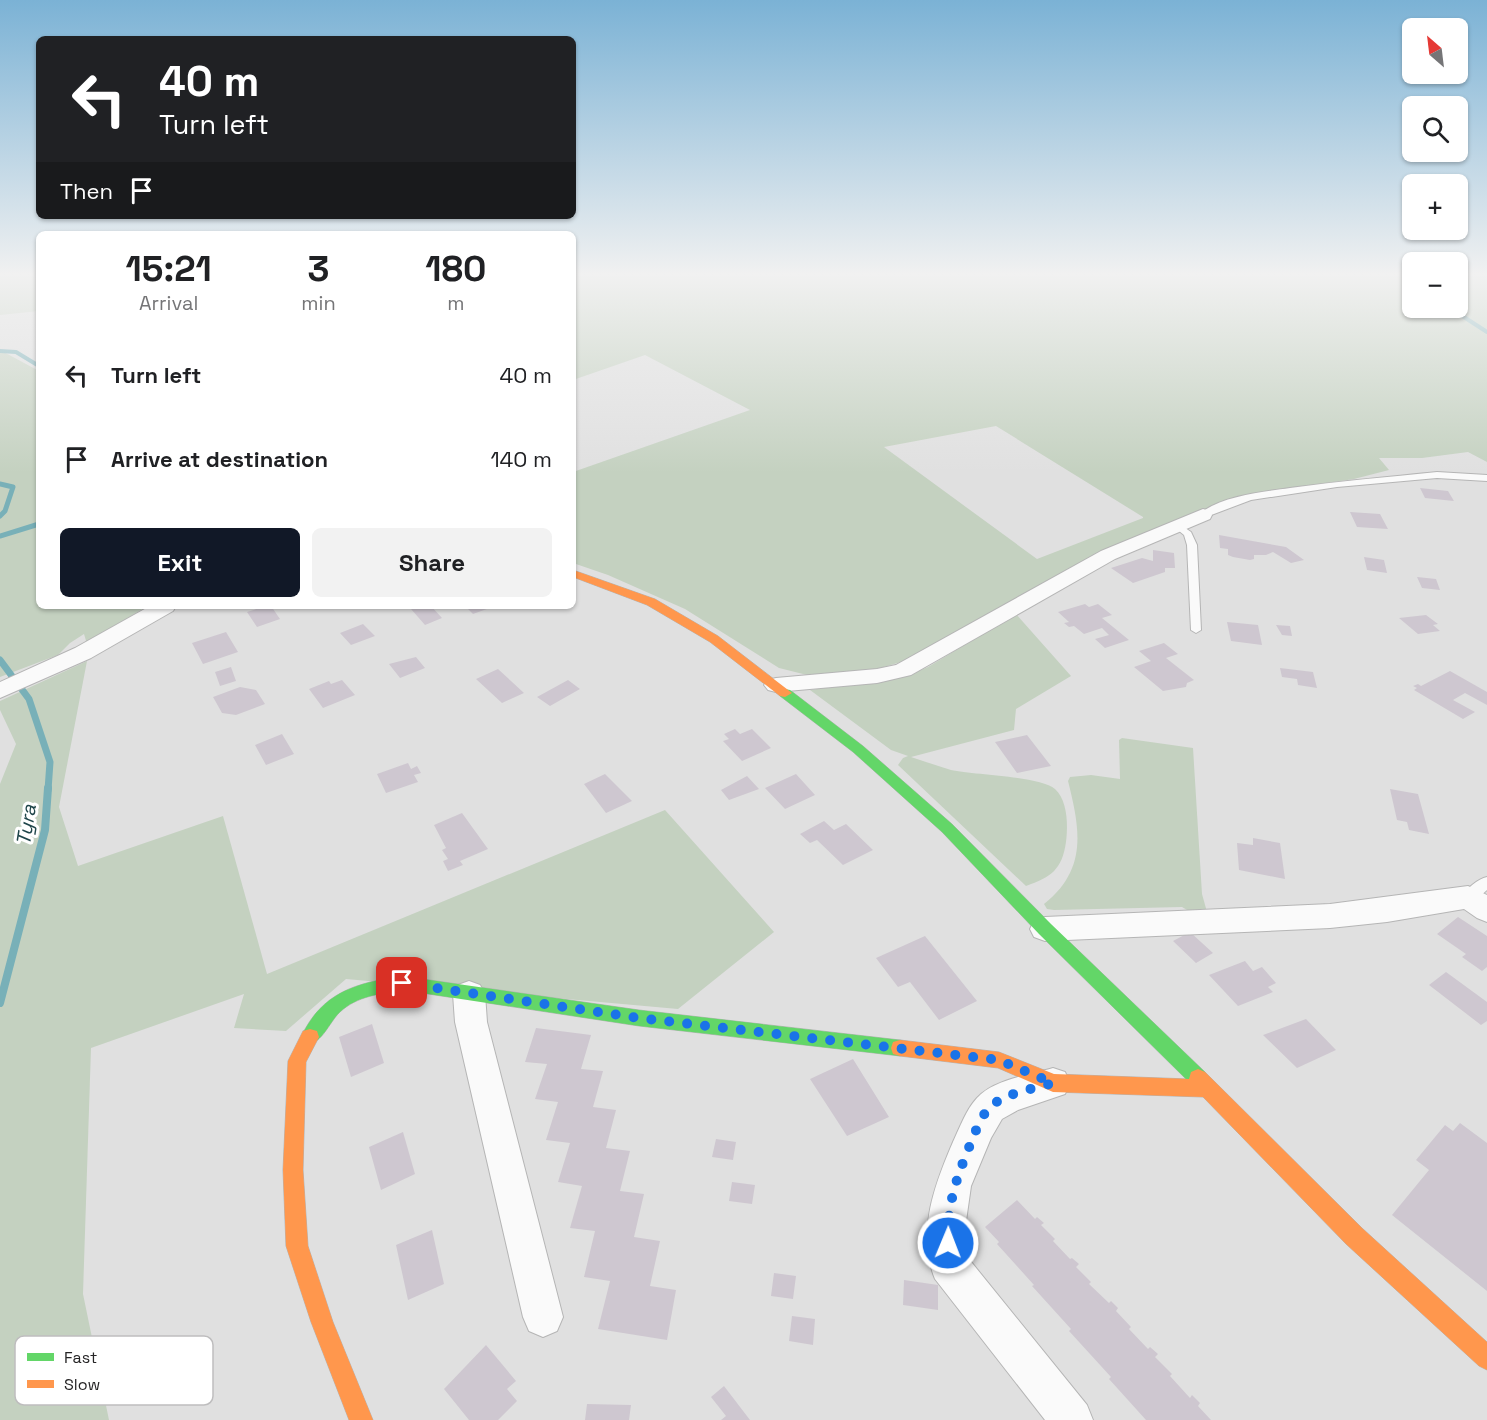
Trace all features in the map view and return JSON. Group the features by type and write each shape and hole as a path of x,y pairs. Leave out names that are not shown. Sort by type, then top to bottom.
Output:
{"street":[{"path":"776,685 877,676 903,670 1108,555 1203,515"},
{"path":"576,574 651,602 714,639 858,749 947,828 1045,929 1209,1088 1354,1236 1487,1358"},
{"path":"0,692 82,653 160,609"},
{"path":"1045,929 1330,915 1387,910 1481,896"},
{"path":"361,1420 322,1322 297,1246 293,1170 297,1061 322,1016 340,1001 363,989 402,983 639,1018 999,1060 1053,1083"},
{"path":"469,994 471,1022 543,1317"},
{"path":"1072,1420 949,1265 947,1221 953,1186 977,1128 990,1108 1008,1097 1053,1083 1209,1088"}],"lane":[{"path":"1203,515 1250,497 1326,486 1437,475 1487,478"},
{"path":"1178,526 1188,534 1192,545 1196,630"}],"green space":[{"path":"576,340 1487,340 1487,462 1468,452 1422,458 1379,458 1389,470 1354,479 1253,494 1195,513 1058,575 901,662 870,671 807,675 779,668 685,609 608,575 576,564 576,471 750,410 645,355 576,379","holes":["996,426 1143,517 1037,559 884,447"]},
{"path":"0,350 36,369 36,609 142,609 87,644 84,634 58,655 0,677"},
{"path":"1016,614 1071,676 1016,709 1014,730 911,757 951,770 1036,781 1055,789 1065,807 1067,821 1067,836 1062,859 1049,876 1026,886 898,765 903,758 908,756 891,750 810,690 904,677 928,667"},
{"path":"87,661 59,807 78,866 223,816 267,974 665,810 774,932 678,1009 346,979 286,1031 234,1028 244,994 91,1048 83,1294 92,1336 15,1336 15,1405 106,1405 109,1420 0,1420 0,784 16,744 0,710 0,701"},
{"path":"1122,738 1193,748 1202,894 1207,912 1194,914 1182,907 1054,910 1047,909 1044,904 1058,891 1068,877 1077,847 1076,816 1068,781 1070,777 1091,775 1120,779 1119,740"}],"building":[{"path":"1420,488 1448,491 1454,501 1425,498"},
{"path":"1350,512 1380,514 1388,529 1357,527"},
{"path":"1219,535 1286,547 1304,560 1291,563 1273,552 1266,555 1254,555 1254,559 1250,560 1233,557 1228,555 1228,549 1220,548"},
{"path":"1153,550 1174,553 1175,568 1165,568 1165,572 1133,583 1111,568 1142,558 1153,561"},
{"path":"1364,557 1384,560 1387,573 1367,570"},
{"path":"1417,577 1436,579 1440,590 1422,588"},
{"path":"1085,604 1089,607 1098,604 1112,615 1102,618 1129,640 1105,648 1095,639 1109,635 1102,628 1084,634 1074,626 1069,627 1064,623 1069,622 1058,612"},
{"path":"256,609 273,609 280,619 257,627 247,612"},
{"path":"411,609 434,609 442,618 425,625"},
{"path":"468,609 487,609 473,614"},
{"path":"1426,615 1438,624 1433,625 1440,631 1418,634 1399,618"},
{"path":"1227,622 1258,625 1262,645 1231,641"},
{"path":"363,624 375,636 351,645 340,633"},
{"path":"1276,625 1290,626 1292,636 1282,635"},
{"path":"226,632 238,652 203,664 192,643"},
{"path":"1164,643 1178,654 1166,658 1194,680 1187,683 1186,687 1163,691 1134,667 1151,661 1139,651"},
{"path":"416,657 425,668 400,678 389,664"},
{"path":"231,667 236,681 220,686 215,672"},
{"path":"1280,668 1313,672 1317,688 1298,685 1297,679 1282,677"},
{"path":"498,669 524,693 502,703 476,679"},
{"path":"1450,671 1487,692 1487,705 1465,693 1453,700 1475,712 1463,719 1414,690 1417,688 1413,686 1418,684 1421,686"},
{"path":"342,680 355,695 323,708 309,689 329,681 331,684"},
{"path":"568,680 580,689 550,706 537,697"},
{"path":"240,687 256,690 265,704 236,715 222,713 213,697"},
{"path":"735,729 740,734 752,729 771,748 742,761 723,741 729,739 724,734"},
{"path":"282,734 294,754 266,765 255,745"},
{"path":"1027,735 1051,766 1017,773 995,742"},
{"path":"408,763 411,769 417,766 421,773 414,775 418,782 386,793 377,774"},
{"path":"605,774 632,801 606,813 584,784"},
{"path":"796,774 815,795 785,809 765,788"},
{"path":"747,776 759,789 729,800 721,790"},
{"path":"1390,789 1418,794 1429,834 1409,830 1407,822 1397,820"},
{"path":"462,813 488,849 460,861 463,865 448,871 443,861 448,859 442,850 446,848 434,825"},
{"path":"824,821 834,830 846,824 873,850 843,865 817,840 810,843 800,834"},
{"path":"1253,838 1280,843 1285,879 1239,870 1237,843 1253,845"},
{"path":"1458,917 1487,936 1487,967 1482,971 1462,957 1466,954 1437,934"},
{"path":"1190,932 1213,953 1196,963 1173,941"},
{"path":"925,936 977,1001 939,1020 910,982 898,987 876,958"},
{"path":"1245,961 1253,971 1262,967 1276,983 1268,987 1273,992 1238,1006 1209,975"},
{"path":"1446,972 1487,1002 1487,1021 1481,1025 1429,985"},
{"path":"1306,1019 1336,1050 1297,1068 1263,1035"},
{"path":"372,1024 384,1063 351,1077 339,1037"},
{"path":"536,1028 591,1035 581,1069 603,1071 593,1107 616,1110 606,1148 630,1151 620,1191 644,1194 634,1237 660,1241 650,1286 676,1290 667,1340 598,1329 610,1281 584,1277 595,1231 570,1228 582,1186 558,1182 570,1143 546,1140 558,1102 535,1099 547,1064 525,1062"},
{"path":"853,1059 889,1117 847,1136 810,1079"},
{"path":"1460,1123 1487,1143 1487,1291 1392,1215 1429,1170 1416,1160 1445,1125 1453,1131"},
{"path":"403,1132 415,1174 381,1190 369,1147"},
{"path":"716,1139 736,1142 733,1160 712,1157"},
{"path":"732,1182 755,1185 752,1204 729,1201"},
{"path":"1017,1200 1035,1219 1037,1217 1044,1223 1041,1225 1055,1239 1053,1241 1070,1259 1072,1258 1079,1264 1076,1267 1091,1282 1089,1284 1109,1303 1111,1301 1118,1308 1116,1311 1131,1327 1129,1329 1148,1349 1150,1347 1158,1354 1155,1357 1172,1374 1170,1376 1190,1398 1192,1395 1200,1403 1198,1406 1211,1420 1146,1420 1109,1379 1111,1377 1069,1331 1071,1329 1032,1286 1034,1285 997,1244 999,1242 985,1227"},
{"path":"432,1230 444,1284 408,1300 396,1245"},
{"path":"774,1273 796,1276 793,1299 771,1296"},
{"path":"904,1280 938,1285 938,1310 903,1305"},
{"path":"792,1316 815,1319 813,1345 789,1341"},
{"path":"486,1345 516,1381 507,1389 517,1401 498,1420 469,1420 444,1389"},
{"path":"724,1386 750,1420 721,1420 726,1416 711,1397"},
{"path":"587,1404 631,1405 629,1420 585,1420"}],"waterway":[{"path":"0,351 16,352 36,364"},
{"name":"Tyra","path":"0,484 13,487 5,511 0,516"},
{"path":"0,536 36,525"},
{"name":"Tyra","path":"0,660 29,699 50,762 48,790"},
{"name":"Tyra","path":"0,1003 45,830 48,788"}],"traffic: fast":[{"path":"785,693 858,749 947,828 1045,929 1198,1078"},
{"path":"310,1037 328,1011 348,996 372,988 402,983 639,1018 900,1048"}],"traffic: slow":[{"path":"576,574 651,602 714,639 785,693"},
{"path":"310,1037 297,1061 293,1170 297,1246 322,1322 361,1420"},
{"path":"900,1048 999,1060 1053,1083 1208,1088"},
{"path":"1198,1078 1354,1236 1487,1358"}],"route":[{"path":"402,983 639,1018 999,1060 1053,1083 1008,1097 990,1108 977,1128 953,1186 947,1221 948,1243"}]}
